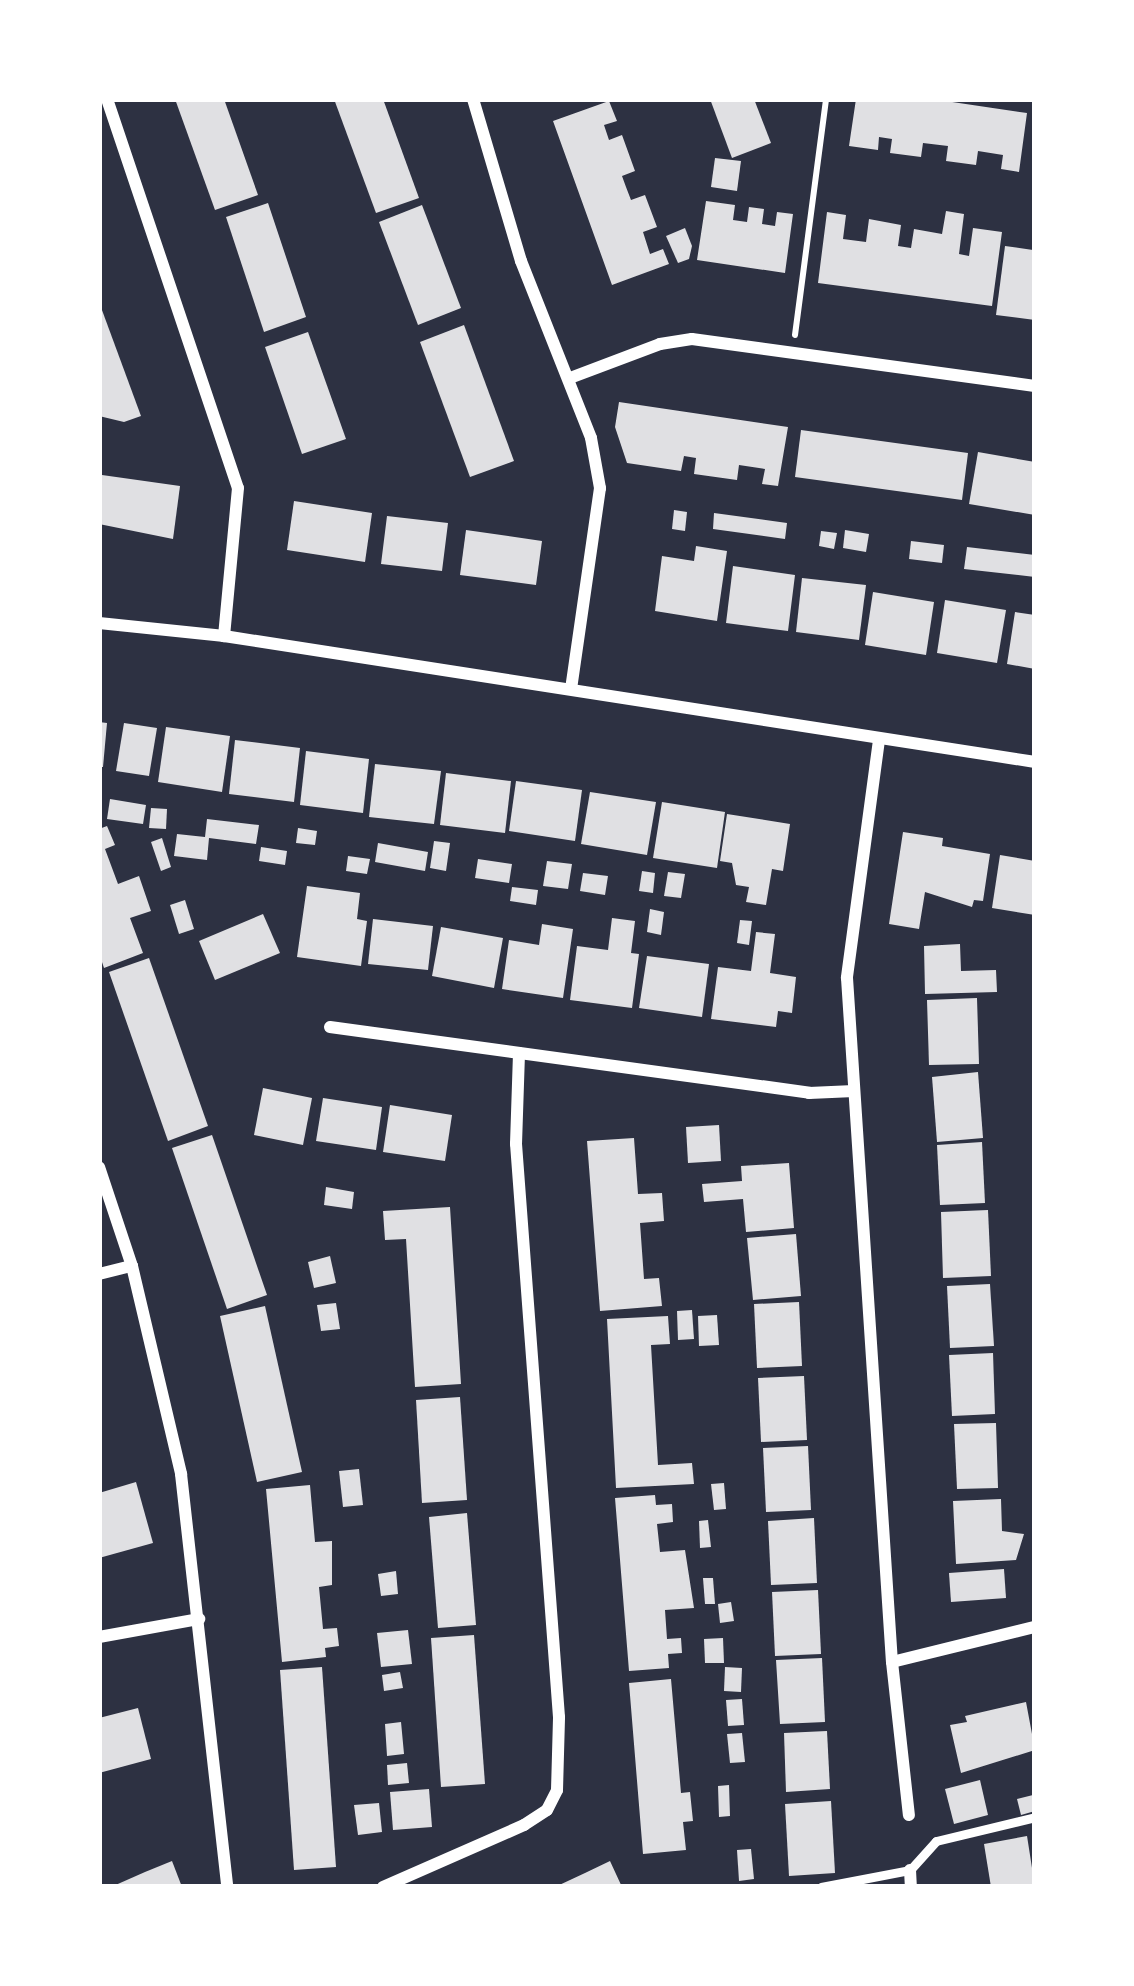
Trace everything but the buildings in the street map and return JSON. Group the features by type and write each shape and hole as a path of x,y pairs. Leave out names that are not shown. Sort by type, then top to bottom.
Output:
{"street":[{"path":"107,99 238,488 224,636"},
{"path":"473,99 521,261 591,437 600,488 572,689"},
{"path":"570,378 659,344 692,339 1035,386"},
{"path":"99,623 224,636 1035,761"},
{"path":"879,740 851,920 848,978 892,1662 909,1815"},
{"path":"329,1027 809,1093 854,1091"},
{"path":"382,1887 524,1825 547,1810 557,1790 559,1717 516,1144 519,1053"},
{"path":"99,1167 132,1266 182,1474 227,1887"},
{"path":"99,1274 132,1266"},
{"path":"99,1637 199,1619"},
{"path":"892,1662 1035,1627"},
{"path":"910,1870 911,1887"}],"lane":[{"path":"821,1887 910,1870 936,1841 1035,1817"}],"path":[{"path":"792,351 826,99"}]}
